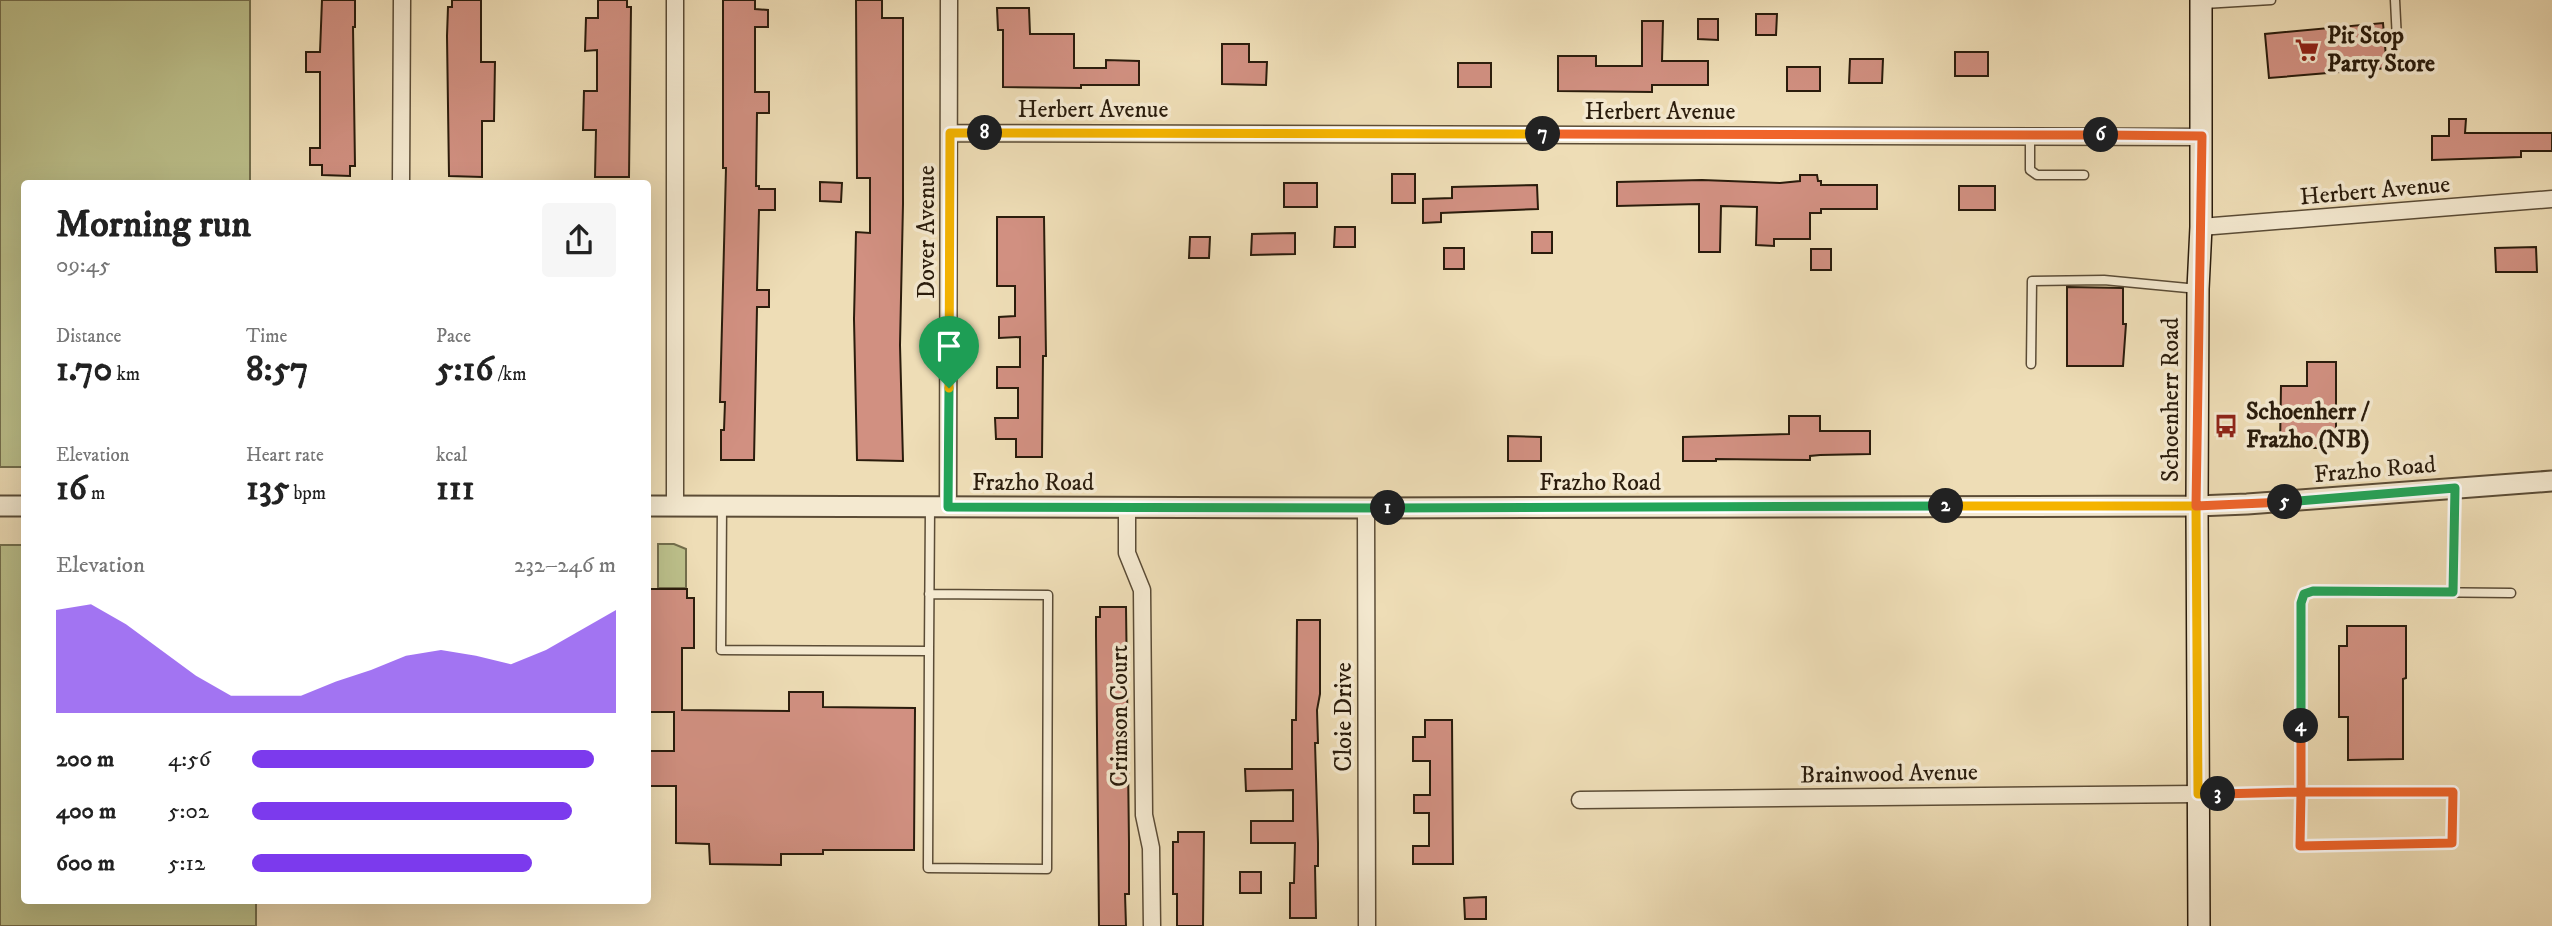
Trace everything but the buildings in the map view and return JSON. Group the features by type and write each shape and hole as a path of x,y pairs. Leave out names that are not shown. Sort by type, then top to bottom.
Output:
{"main road":[{"name":"Schoenherr Road","path":"2199,926 2196,506 2202,136 2201,2"}],"street":[{"path":"401,180 402,0"},
{"path":"675,0 675,506"},
{"name":"Dover Avenue","path":"939,507 950,133 950,0"},
{"name":"Herbert Avenue","path":"950,133 2202,136"},
{"name":"Herbert Avenue","path":"2201,227 2552,199"},
{"name":"Frazho Road","path":"651,506 2196,506 2248,505 2552,481"},
{"path":"0,506 21,506"},
{"name":"Crimson Court","path":"1127,508 1127,553 1142,590 1144,815 1151,848 1152,926"},
{"name":"Cloie Drive","path":"1366,508 1367,926"},
{"name":"Brainwood Avenue","path":"1580,800 2198,794"}],"lane":[{"path":"2201,2 2271,0"},
{"path":"2395,0 2397,40"},
{"path":"2030,135 2031,170 2037,175 2084,175"},
{"path":"2031,364 2032,281 2104,280 2198,289"},
{"path":"2453,592 2455,488"},
{"path":"722,506 721,650 929,651"},
{"path":"929,594 1048,594 1047,869 928,868 929,594 939,507"},
{"path":"2198,794 2301,792 2453,792 2452,843 2300,846 2301,792 2301,603 2304,594 2313,591 2511,593"}],"green space":[{"path":"0,0 250,0 250,180 21,180 21,467 0,467"},
{"path":"658,544 674,544 686,549 686,588 658,588"},
{"path":"0,545 21,545 21,904 256,904 256,926 0,926"}],"place":[{"name":"Pit Stop Party Store","path":"2307,50"},
{"name":"Schoenherr / Frazho (NB)","path":"2226,426"}],"route":[{"path":"949,388 948,507 2196,506 2198,794 2301,792 2300,846 2452,843 2453,792 2301,792 2301,603 2304,594 2313,591 2453,592 2455,488 2248,505 2196,506 2202,136 950,133 949,388"}]}
